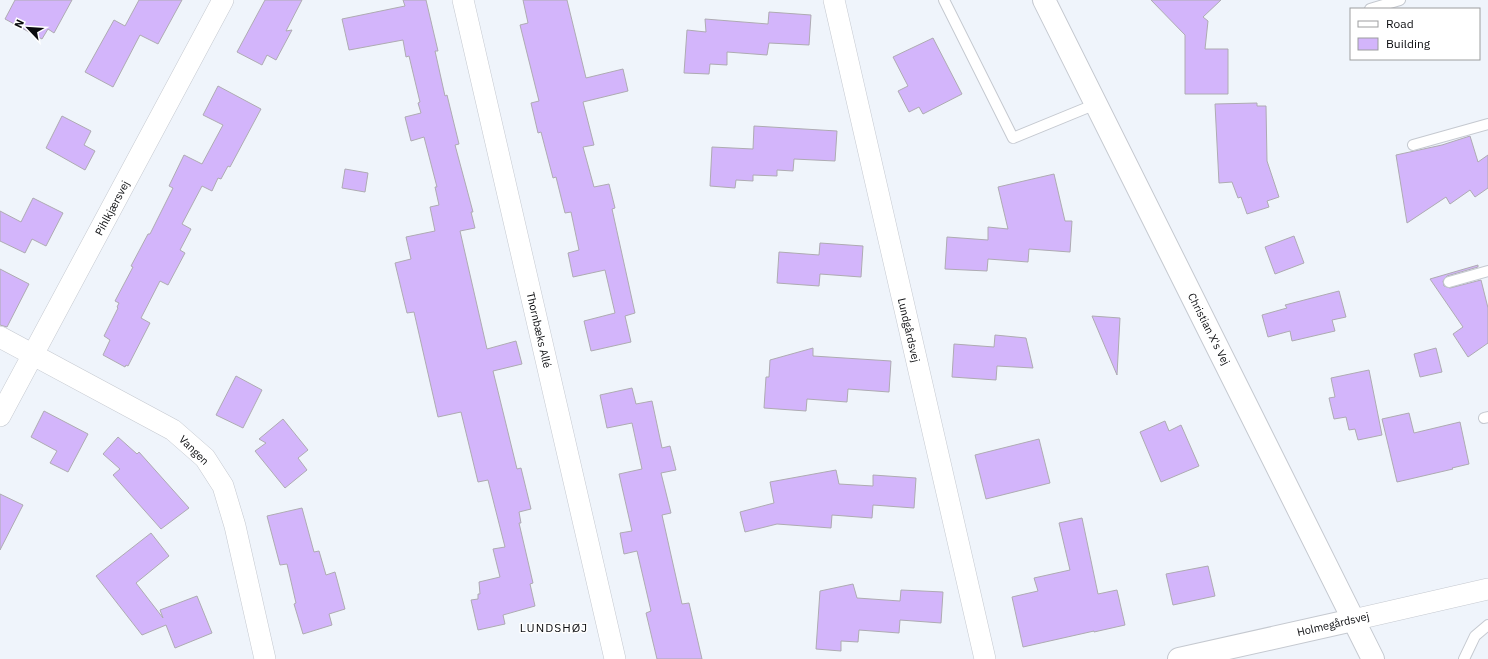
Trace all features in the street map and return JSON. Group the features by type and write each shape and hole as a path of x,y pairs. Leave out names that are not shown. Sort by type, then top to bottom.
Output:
{"street":[{"name":"Pihlkjærsvej","path":"0,416 223,0"},
{"name":"Thornbæks Allé","path":"463,0 615,659"},
{"name":"Lundgårdsvej","path":"834,0 985,659"},
{"name":"Christian X's Vej","path":"1044,0 1373,659"},
{"name":"Vangen","path":"0,337 173,430 205,458 223,486 233,520 265,659"},
{"name":"Holmegårdsvej","path":"1179,659 1488,589"}],"lane":[{"path":"944,0 1013,138 1096,104"},
{"path":"1373,8 1400,0"},
{"path":"1413,145 1488,124"},
{"path":"1449,282 1488,271"},
{"path":"1464,659 1475,636 1488,625"}],"building":[{"path":"15,0 72,0 54,33 48,29 42,39 5,19"},
{"path":"139,0 182,0 158,44 140,35 113,87 85,72 114,20 125,26"},
{"path":"265,0 302,0 286,31 292,30 276,60 267,55 262,65 237,52"},
{"path":"403,0 426,0 438,51 435,51 445,96 447,95 459,144 455,145 473,212 471,212 475,228 460,231 487,349 516,341 522,364 493,371 517,469 521,468 531,509 519,512 521,523 519,523 533,583 530,584 535,606 503,615 505,624 478,630 471,600 478,599 478,594 480,594 479,582 500,577 493,549 505,547 488,480 478,482 461,412 438,417 414,312 407,313 395,263 411,259 406,237 435,231 430,207 439,205 435,187 437,187 424,137 411,141 405,117 421,113 418,103 420,102 409,56 406,57 403,40 349,50 342,19 405,6"},
{"path":"523,0 567,0 586,78 623,69 628,91 583,102 594,145 583,147 594,187 609,184 615,208 612,209 635,313 625,316 631,342 591,351 584,321 615,313 605,270 573,277 568,253 579,250 571,212 565,213 556,177 553,178 541,132 538,133 531,103 539,101 520,25 528,23"},
{"path":"1151,0 1221,0 1203,17 1208,21 1205,49 1228,49 1228,94 1185,94 1185,35"},
{"path":"769,12 811,15 809,45 769,43 767,55 727,52 727,65 710,64 709,74 684,73 687,30 706,32 705,19 768,24"},
{"path":"933,38 962,94 923,114 919,107 909,112 898,91 908,86 893,57"},
{"path":"218,86 261,109 230,167 228,166 221,179 218,178 212,191 202,186 182,224 191,229 180,250 185,253 168,285 160,281 141,318 150,323 128,366 126,365 125,367 103,355 110,340 104,336 118,308 119,303 115,301 133,267 131,266 148,234 150,234 173,188 169,186 184,155 202,164 223,125 203,115"},
{"path":"1257,103 1257,106 1266,106 1267,161 1279,197 1267,201 1269,207 1247,214 1241,197 1238,198 1232,182 1219,183 1215,104"},
{"path":"62,116 91,131 84,145 95,151 85,170 46,148"},
{"path":"754,126 837,131 835,161 794,159 793,171 777,170 777,176 753,175 753,181 736,180 735,188 710,186 712,147 753,149"},
{"path":"1470,136 1478,162 1488,155 1488,188 1475,197 1470,190 1450,204 1446,197 1407,223 1396,155 1442,145"},
{"path":"345,169 368,173 365,192 342,188"},
{"path":"1054,174 1065,221 1072,221 1070,252 1029,249 1028,262 988,259 987,271 945,269 947,237 988,240 988,227 1008,229 998,187"},
{"path":"33,198 63,213 46,246 32,239 25,253 0,241 0,211 21,222"},
{"path":"1294,236 1304,263 1275,274 1265,247"},
{"path":"820,243 863,246 861,277 820,274 819,286 777,283 779,252 819,255"},
{"path":"1478,265 1478,267 1447,276 1443,281 1444,286 1450,288 1481,280 1488,308 1488,343 1468,357 1453,334 1463,327 1430,279"},
{"path":"0,269 29,284 7,327 0,325"},
{"path":"1339,291 1346,317 1332,320 1335,331 1292,341 1290,331 1268,337 1262,315 1287,308 1285,305"},
{"path":"1092,316 1120,318 1117,375"},
{"path":"995,335 1026,338 1033,368 997,366 996,380 952,377 954,344 994,347"},
{"path":"813,348 813,356 891,361 889,392 848,389 847,402 807,399 806,411 764,408 766,377 769,377 770,360"},
{"path":"1436,348 1442,372 1420,377 1414,354"},
{"path":"1369,370 1382,435 1358,440 1355,429 1349,430 1346,417 1334,419 1329,398 1335,397 1331,378"},
{"path":"236,376 262,390 243,428 216,415"},
{"path":"632,388 636,404 652,401 662,448 670,446 676,470 661,473 671,513 662,515 682,604 689,603 702,659 657,659 646,613 651,611 637,551 624,554 620,533 632,531 619,474 642,469 632,423 607,428 600,395"},
{"path":"44,411 88,434 68,472 50,463 57,451 31,437"},
{"path":"1409,413 1414,433 1460,422 1469,464 1397,482 1382,419"},
{"path":"283,419 308,450 298,458 307,470 285,488 255,451 266,443 259,439"},
{"path":"1165,421 1169,431 1181,425 1199,466 1161,482 1140,432"},
{"path":"118,437 137,454 139,452 189,508 161,529 113,475 120,469 103,454"},
{"path":"1039,439 1050,483 986,499 975,455"},
{"path":"836,470 839,484 873,486 873,475 916,478 914,508 873,505 872,518 832,515 831,528 777,524 745,532 740,512 774,503 770,482"},
{"path":"0,494 23,505 0,550"},
{"path":"302,508 314,552 319,551 326,575 335,572 345,609 329,614 332,625 303,634 294,604 296,603 287,564 280,565 267,516"},
{"path":"1082,518 1098,594 1117,590 1125,625 1023,647 1012,597 1038,591 1034,578 1070,570 1059,523"},
{"path":"151,533 169,556 136,583 163,618 160,610 197,596 212,633 175,648 166,625 142,635 96,576"},
{"path":"1208,566 1215,596 1173,605 1166,574"},
{"path":"853,584 857,598 900,601 901,590 943,592 941,623 900,620 899,633 859,630 858,642 841,641 841,651 816,649 820,591"}],"district":[{"name":"LUNDSHØJ","path":"554,628"}]}
